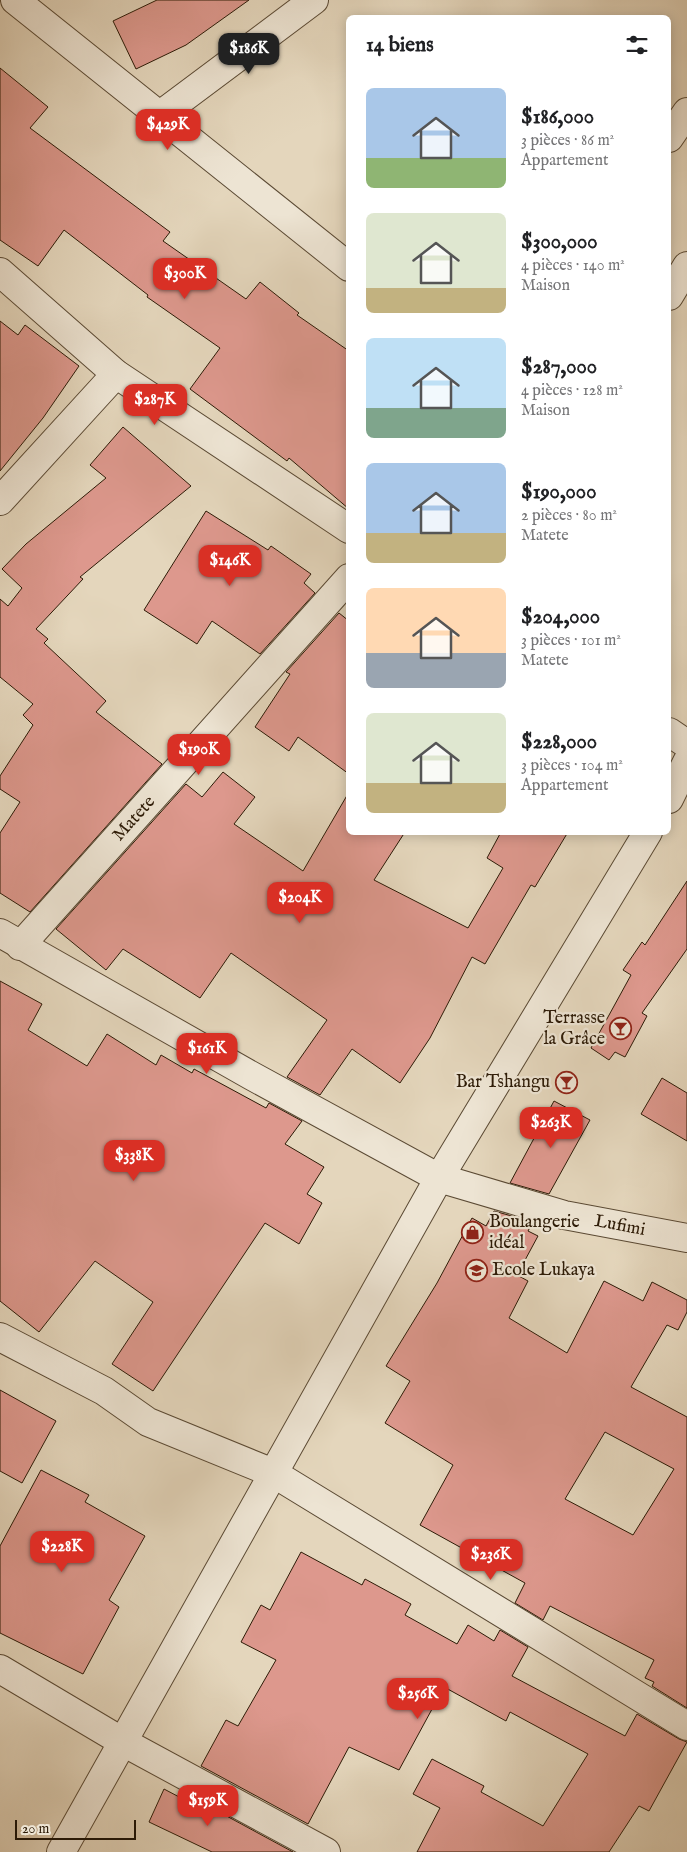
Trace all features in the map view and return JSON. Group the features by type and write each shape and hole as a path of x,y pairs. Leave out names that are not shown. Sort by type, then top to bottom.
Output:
{"street":[{"path":"15,0 346,265"},
{"path":"159,116 314,0"},
{"path":"671,135 687,112"},
{"path":"671,293 687,266"},
{"path":"0,272 116,374 346,528"},
{"path":"0,501 116,374"},
{"name":"Matete","path":"10,939 346,581"},
{"path":"671,733 687,744"},
{"path":"676,797 687,762"},
{"path":"61,1852 439,1178 646,835"},
{"name":"Lufimi","path":"10,939 439,1178 564,1215 687,1238"},
{"path":"0,1337 104,1391 148,1422 274,1473 687,1726"},
{"path":"0,1669 123,1742 326,1852"}],"building":[{"path":"157,0 249,0 186,45 136,69 113,21"},
{"path":"0,68 48,107 30,128 170,232 163,241 246,299 260,282 299,313 297,315 346,349 346,506 289,458 287,461 190,389 220,348 147,297 148,295 64,230 38,266 0,240"},
{"path":"0,321 18,335 25,325 79,366 43,418 0,471"},
{"path":"123,427 191,486 80,577 83,579 36,629 48,639 44,643 106,701 96,712 162,764 30,912 0,893 0,833 20,802 0,789 0,776 33,725 23,715 33,704 0,677 0,599 8,606 22,588 2,569 26,544 106,478 90,465"},
{"path":"206,511 268,550 271,546 311,574 304,583 315,593 260,654 212,621 197,644 144,610"},
{"path":"339,613 346,619 346,772 298,737 289,751 255,727 290,674 286,672"},
{"path":"223,772 255,797 234,824 303,871 346,797 346,835 403,835 374,880 468,928 503,868 487,858 499,835 566,835 535,887 531,885 485,964 472,957 430,1038 400,1083 352,1049 320,1095 287,1077 327,1020 231,953 200,998 123,949 106,970 56,929 186,784 202,797"},
{"path":"687,881 687,949 642,1013 647,1016 625,1057 615,1052 609,1060 591,1048 631,975 623,970 642,942 645,945"},
{"path":"0,981 42,1004 28,1030 87,1066 107,1034 156,1065 161,1055 192,1073 194,1069 266,1108 269,1103 302,1121 285,1144 324,1167 307,1194 322,1203 299,1244 265,1223 153,1391 112,1364 153,1302 95,1261 39,1332 0,1301"},
{"path":"662,1078 687,1093 687,1141 641,1114"},
{"path":"554,1101 590,1120 549,1194 510,1183"},
{"path":"494,1211 533,1222 528,1231 538,1236 517,1275 528,1281 509,1318 567,1353 604,1281 643,1301 652,1282 687,1300 687,1312 678,1330 667,1325 631,1387 687,1417 687,1708 652,1686 654,1682 645,1678 654,1660 550,1606 543,1620 515,1603 525,1583 420,1525 453,1465 385,1423 410,1381 386,1366 437,1283 472,1218 486,1226","holes":["605,1432 674,1469 633,1535 565,1499"]},
{"path":"0,1390 56,1421 22,1483 0,1471"},
{"path":"41,1470 89,1495 85,1502 145,1536 109,1600 119,1607 83,1674 0,1633 0,1546"},
{"path":"301,1552 362,1585 365,1579 411,1604 405,1615 457,1644 468,1625 494,1641 500,1630 528,1647 512,1676 625,1736 637,1714 687,1742 649,1811 639,1806 609,1852 417,1852 440,1808 413,1794 432,1759 484,1786 481,1792 543,1826 588,1754 510,1712 506,1721 444,1687 399,1770 349,1747 308,1824 201,1766 226,1720 238,1726 276,1660 241,1642 261,1605 270,1610"},
{"path":"164,1789 183,1799 186,1794 293,1852 212,1852 149,1822"}],"place":[{"name":"Terrasse la Grâce","path":"621,1028"},
{"name":"Bar Tshangu","path":"566,1082"},
{"name":"Boulangerie idéal","path":"473,1232"},
{"name":"Ecole Lukaya","path":"476,1270"}]}
